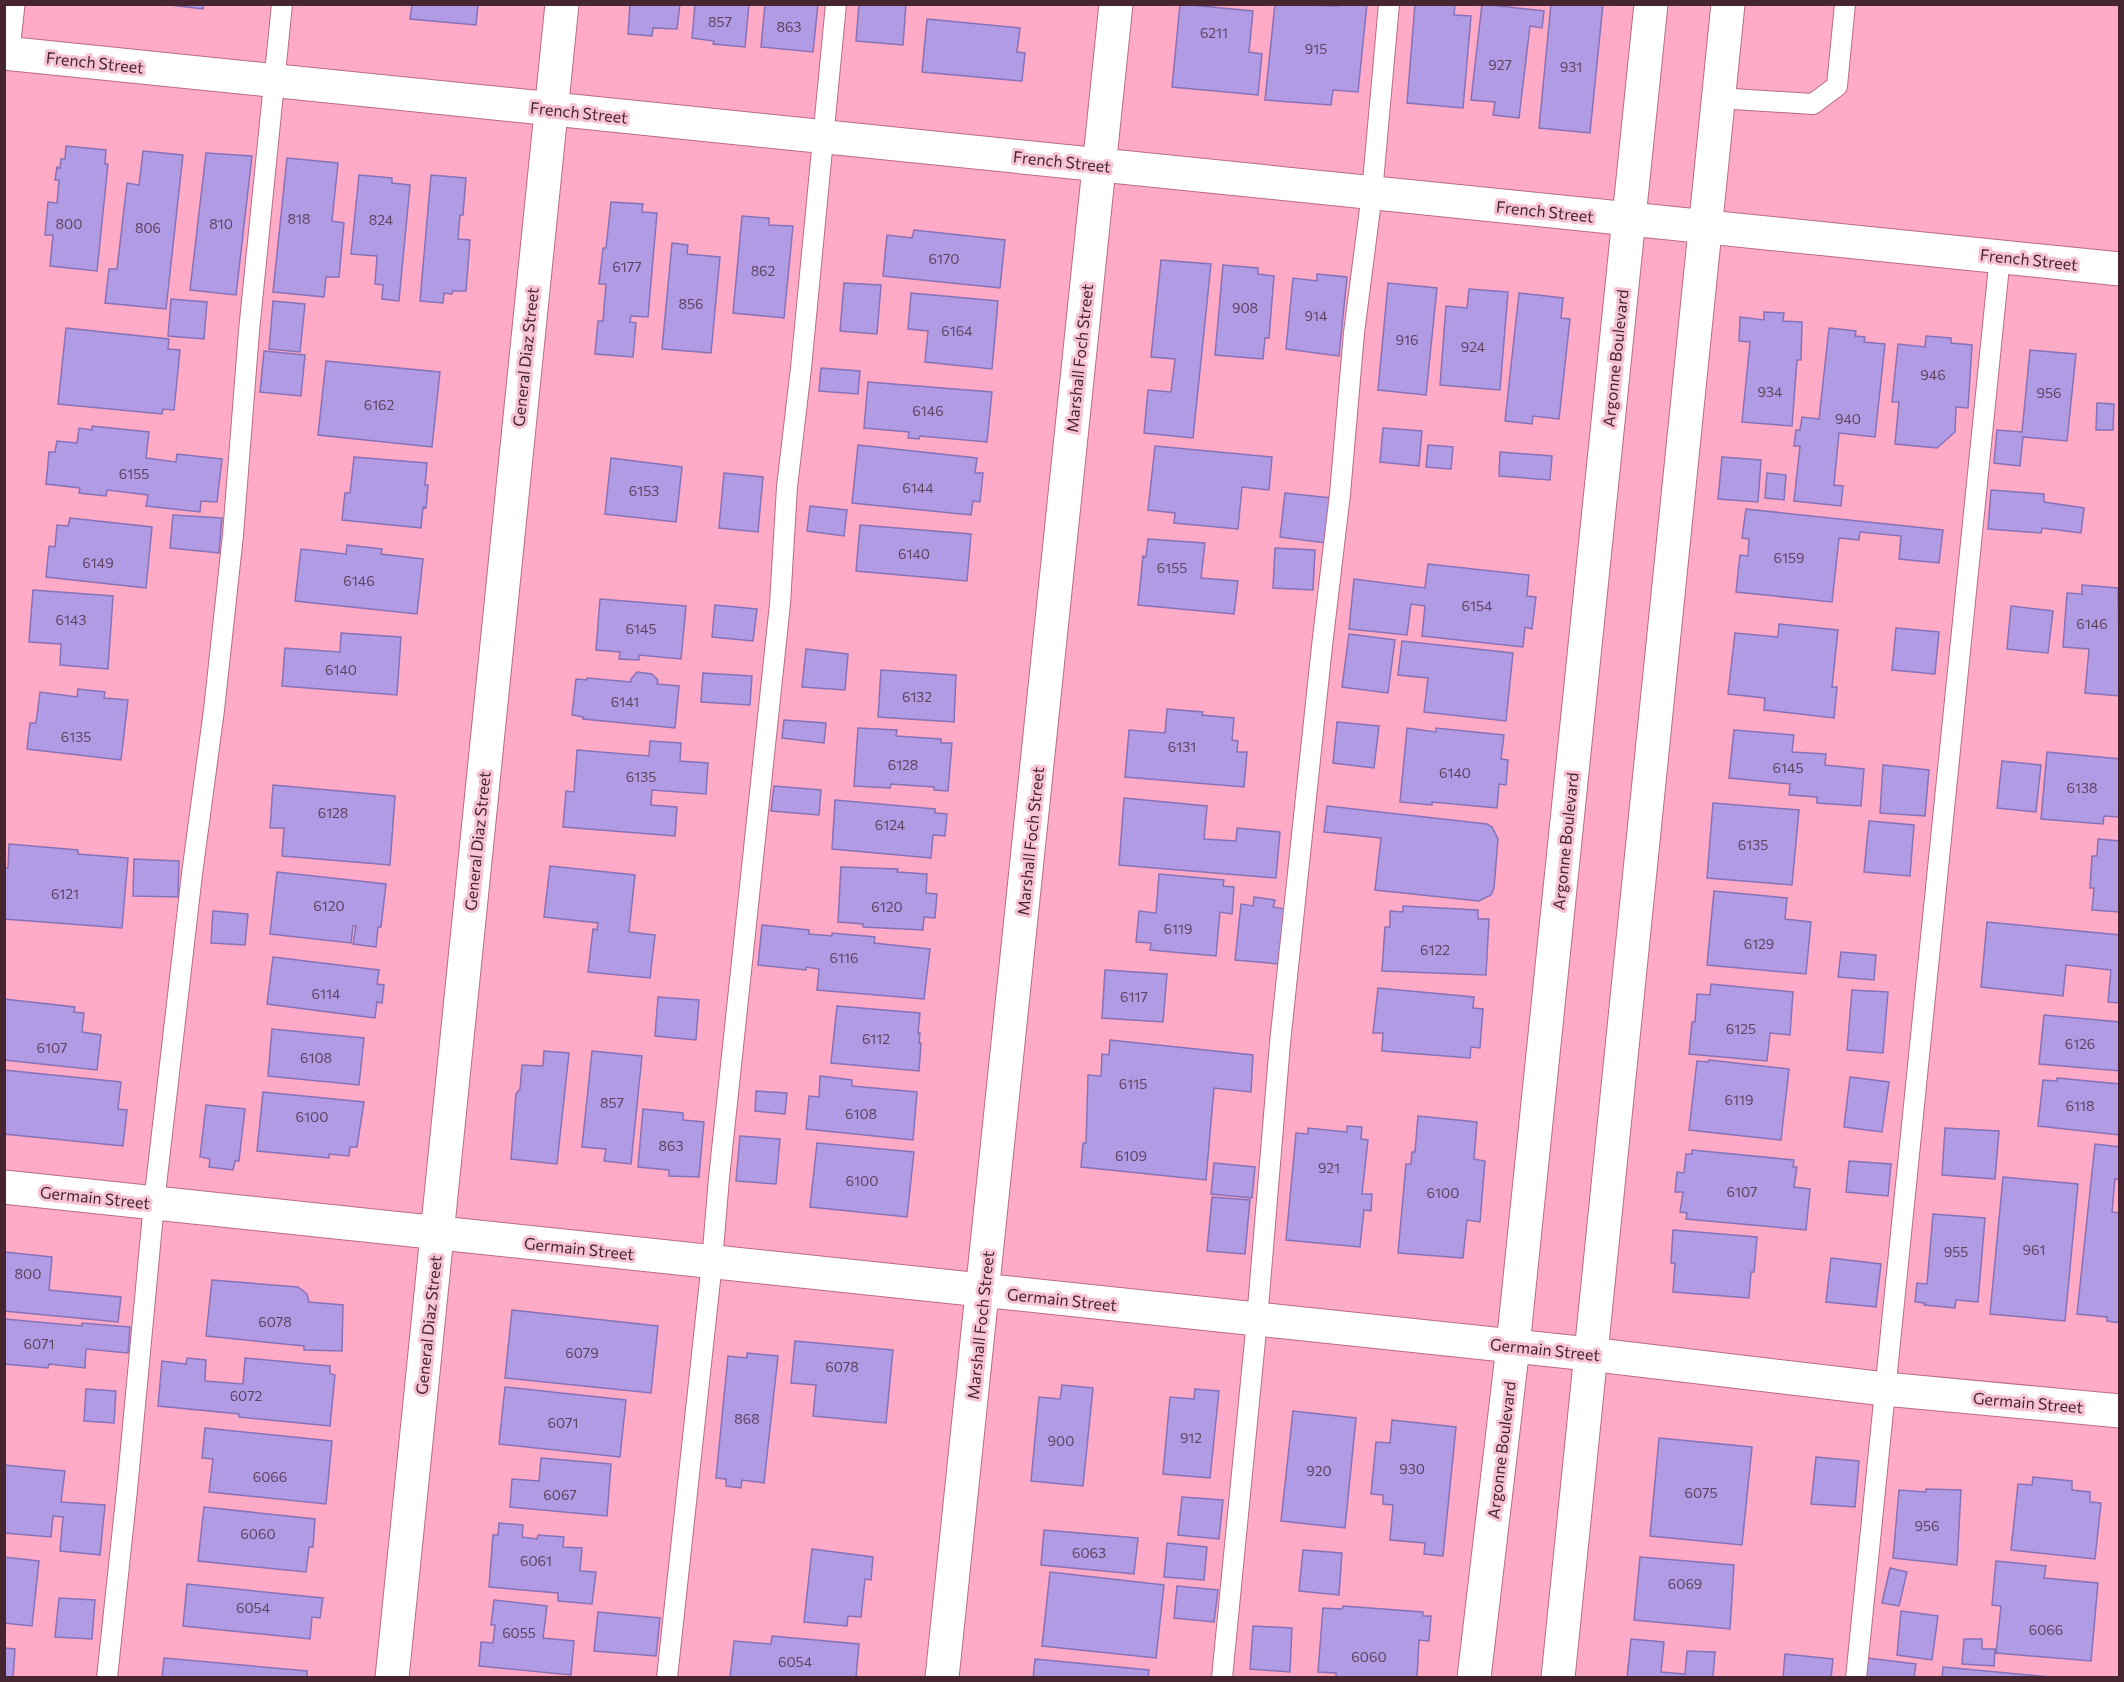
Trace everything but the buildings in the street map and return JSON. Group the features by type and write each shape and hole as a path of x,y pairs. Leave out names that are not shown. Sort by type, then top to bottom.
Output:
{"street":[{"path":"4,41 8,4"},
{"name":"General Diaz Street","path":"392,1677 562,4"},
{"name":"Marshall Foch Street","path":"942,1677 984,1291 1116,4"},
{"name":"Argonne Boulevard","path":"1474,1677 1513,1346 1651,4"},
{"path":"1558,1677 1589,1354 1728,4"},
{"name":"French Street","path":"4,53 2120,269"},
{"name":"Germain Street","path":"4,1187 1589,1354 1885,1389 2120,1411"}],"lane":[{"path":"107,1677 154,1203 232,546 250,319 282,4"},
{"path":"667,1677 780,604 787,487 801,368 836,4"},
{"path":"1222,1677 1281,1043 1340,494 1354,333 1372,193 1389,4"},
{"path":"1719,98 1814,104 1837,86 1845,4"},
{"path":"1856,1677 2000,256"}]}
